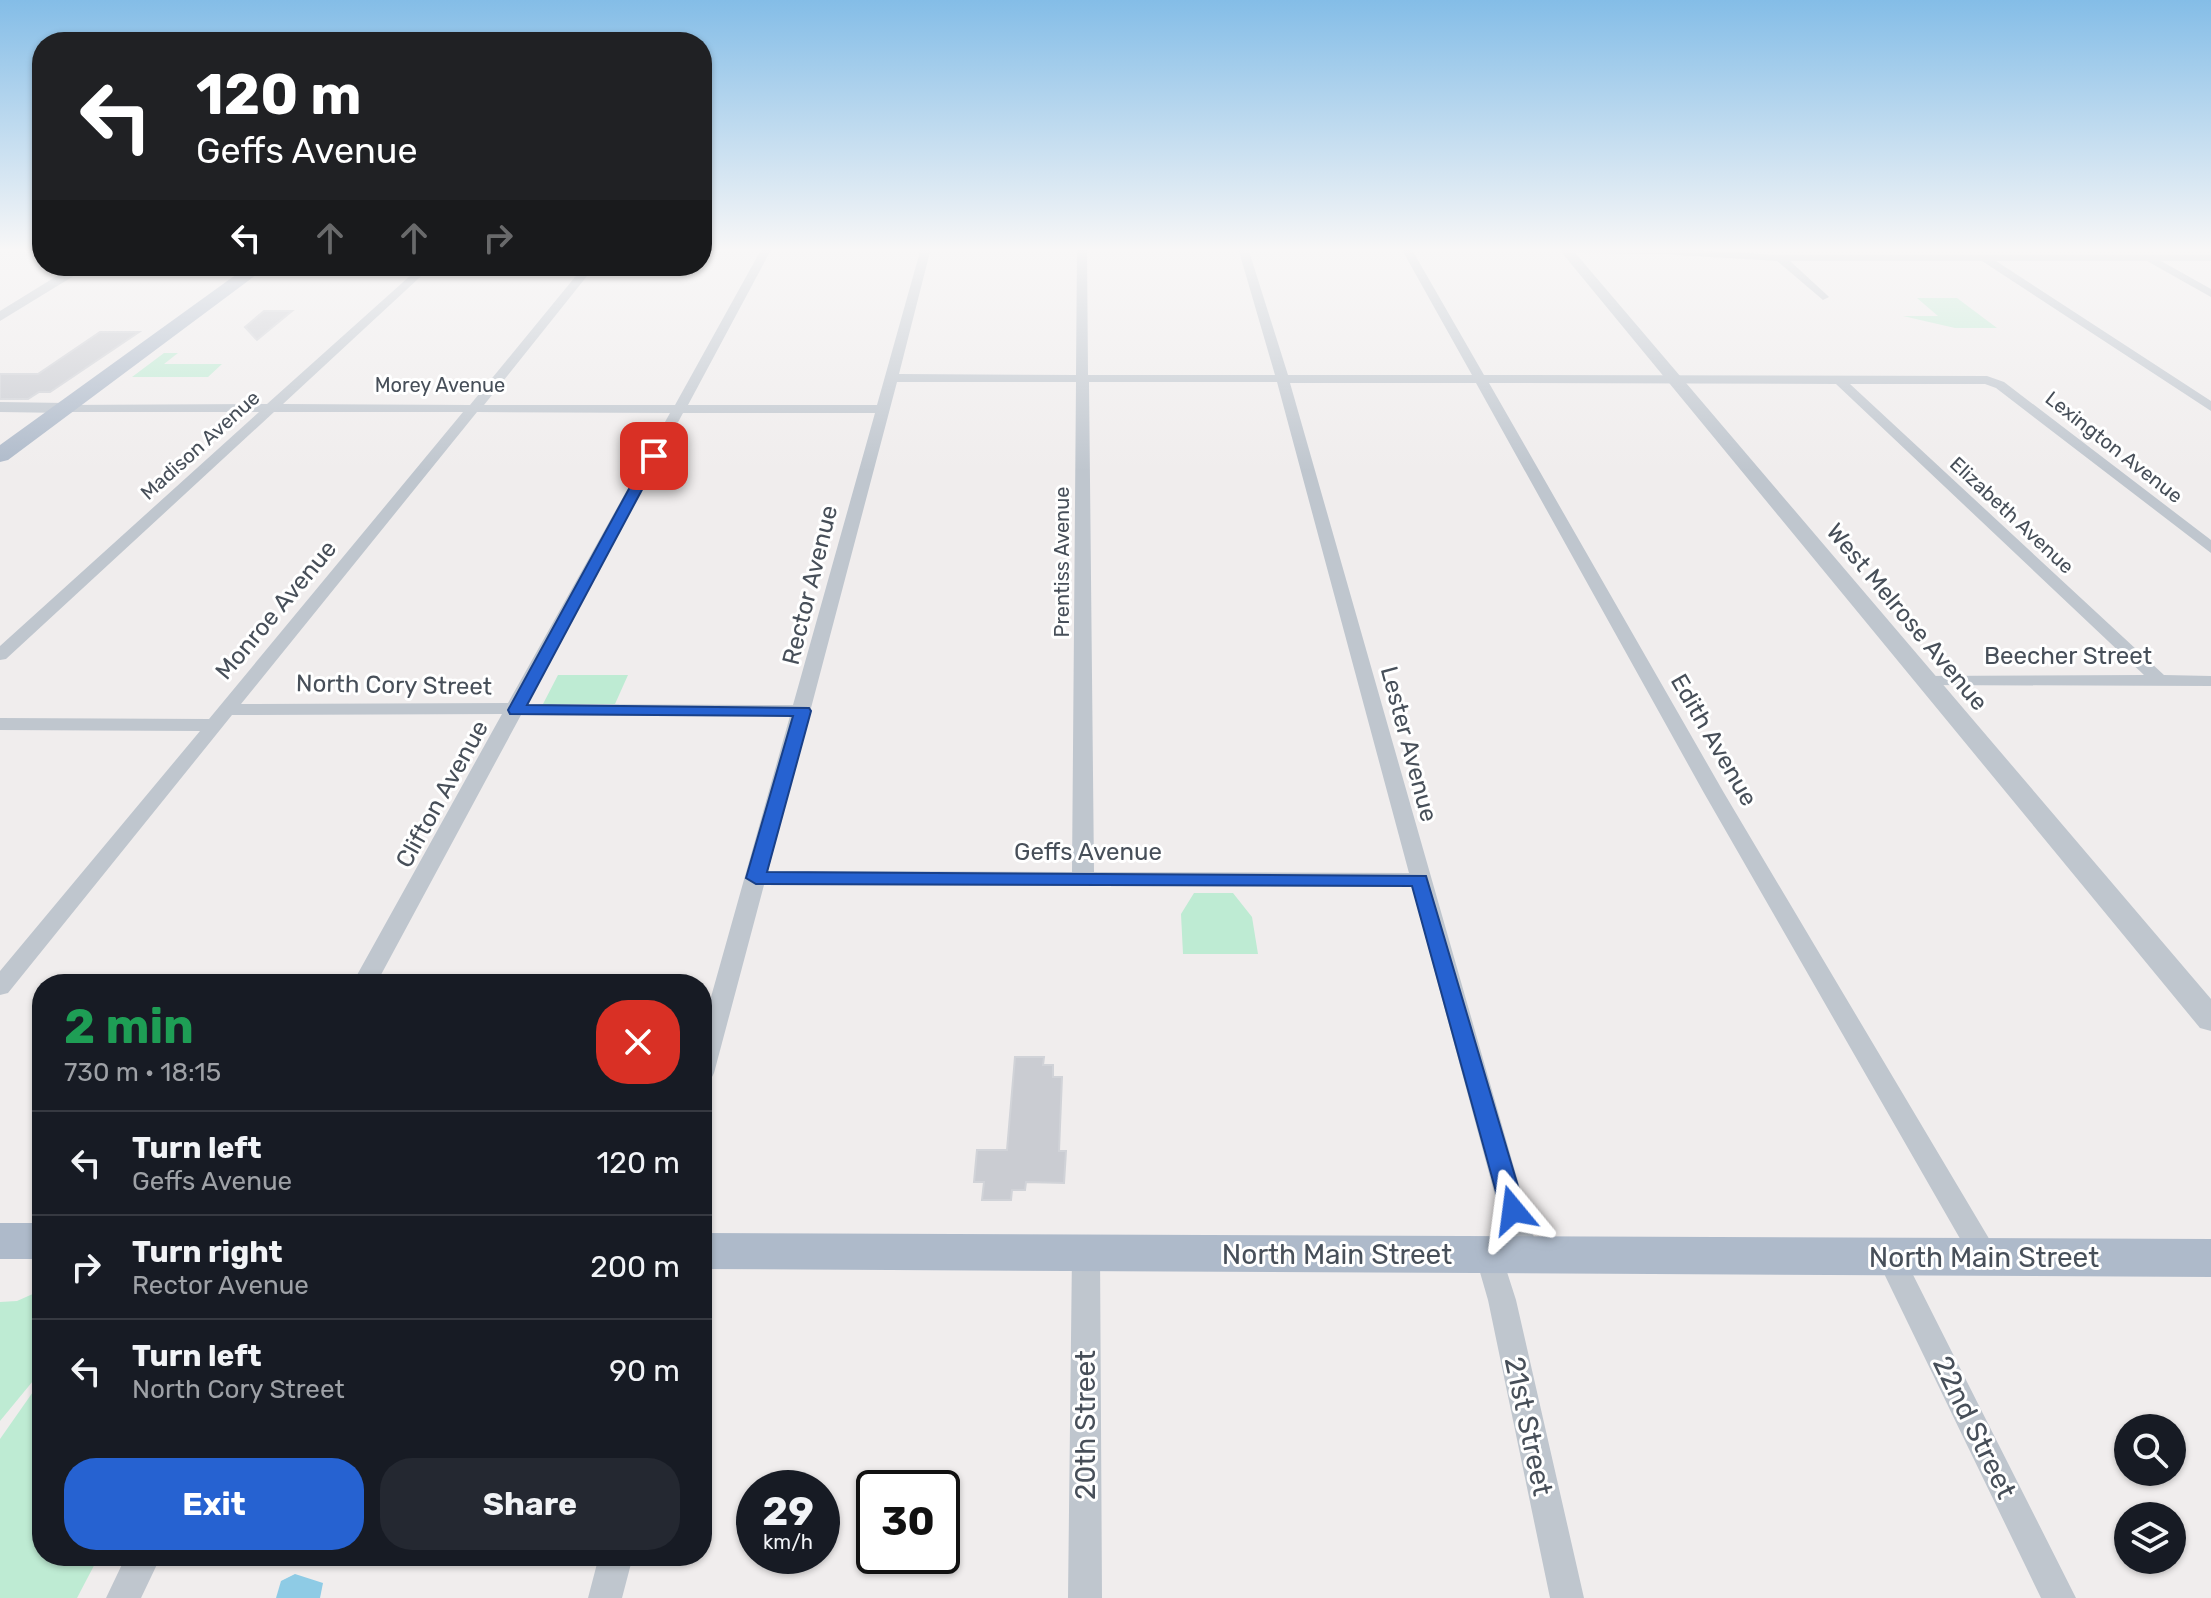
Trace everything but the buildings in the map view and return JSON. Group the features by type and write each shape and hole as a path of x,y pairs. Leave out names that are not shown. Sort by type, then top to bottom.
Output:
{"main road":[{"path":"0,455 182,323"},
{"path":"0,1241 32,1241"},
{"name":"North Main Street","path":"712,1251 2211,1258"}],"street":[{"name":"Madison Avenue","path":"0,655 364,323"},
{"name":"Monroe Avenue","path":"0,987 543,323"},
{"name":"Clifton Avenue","path":"370,974 726,323"},
{"name":"Rector Avenue","path":"712,1037 803,711 905,323"},
{"name":"Prentiss Avenue","path":"1082,323 1083,877"},
{"name":"Lester Avenue","path":"1266,323 1420,880 1507,1255"},
{"name":"Edith Avenue","path":"1448,323 1714,793 1984,1255"},
{"name":"West Melrose Avenue","path":"1627,323 2211,1020"},
{"path":"2082,323 2211,407"},
{"path":"889,378 1837,378"},
{"name":"Lexington Avenue","path":"1837,378 1991,381 2023,402 2211,548"},
{"name":"Elizabeth Avenue","path":"1837,378 2160,681"},
{"name":"Morey Avenue","path":"0,407 881,409"},
{"name":"Beecher Street","path":"1926,680 2211,681"},
{"name":"North Cory Street","path":"0,724 373,708 803,711"},
{"name":"Geffs Avenue","path":"756,878 1420,880"},
{"name":"20th Street","path":"1085,1598 1086,1253"},
{"name":"21st Street","path":"1507,1255 1502,1300 1567,1598"},
{"name":"22nd Street","path":"1890,1257 2059,1598"},
{"path":"123,1598 139,1566"},
{"path":"605,1598 613,1566"}],"green space":[{"path":"1931,323 1990,323 1997,328 1955,328"},
{"path":"164,353 178,353 164,364 222,364 208,377 132,377"},
{"path":"558,675 628,675 615,704 543,704"},
{"path":"1194,893 1233,893 1252,917 1258,954 1183,954 1181,914"},
{"path":"32,1294 32,1382 0,1421 0,1302 17,1301"},
{"path":"32,1393 32,1566 94,1566 77,1598 0,1598 0,1439"}],"water":[{"path":"295,1574 323,1583 320,1598 276,1598 281,1581"}],"route":[{"path":"654,456 516,710 803,711 756,878 1420,880 1513,1210"}]}
